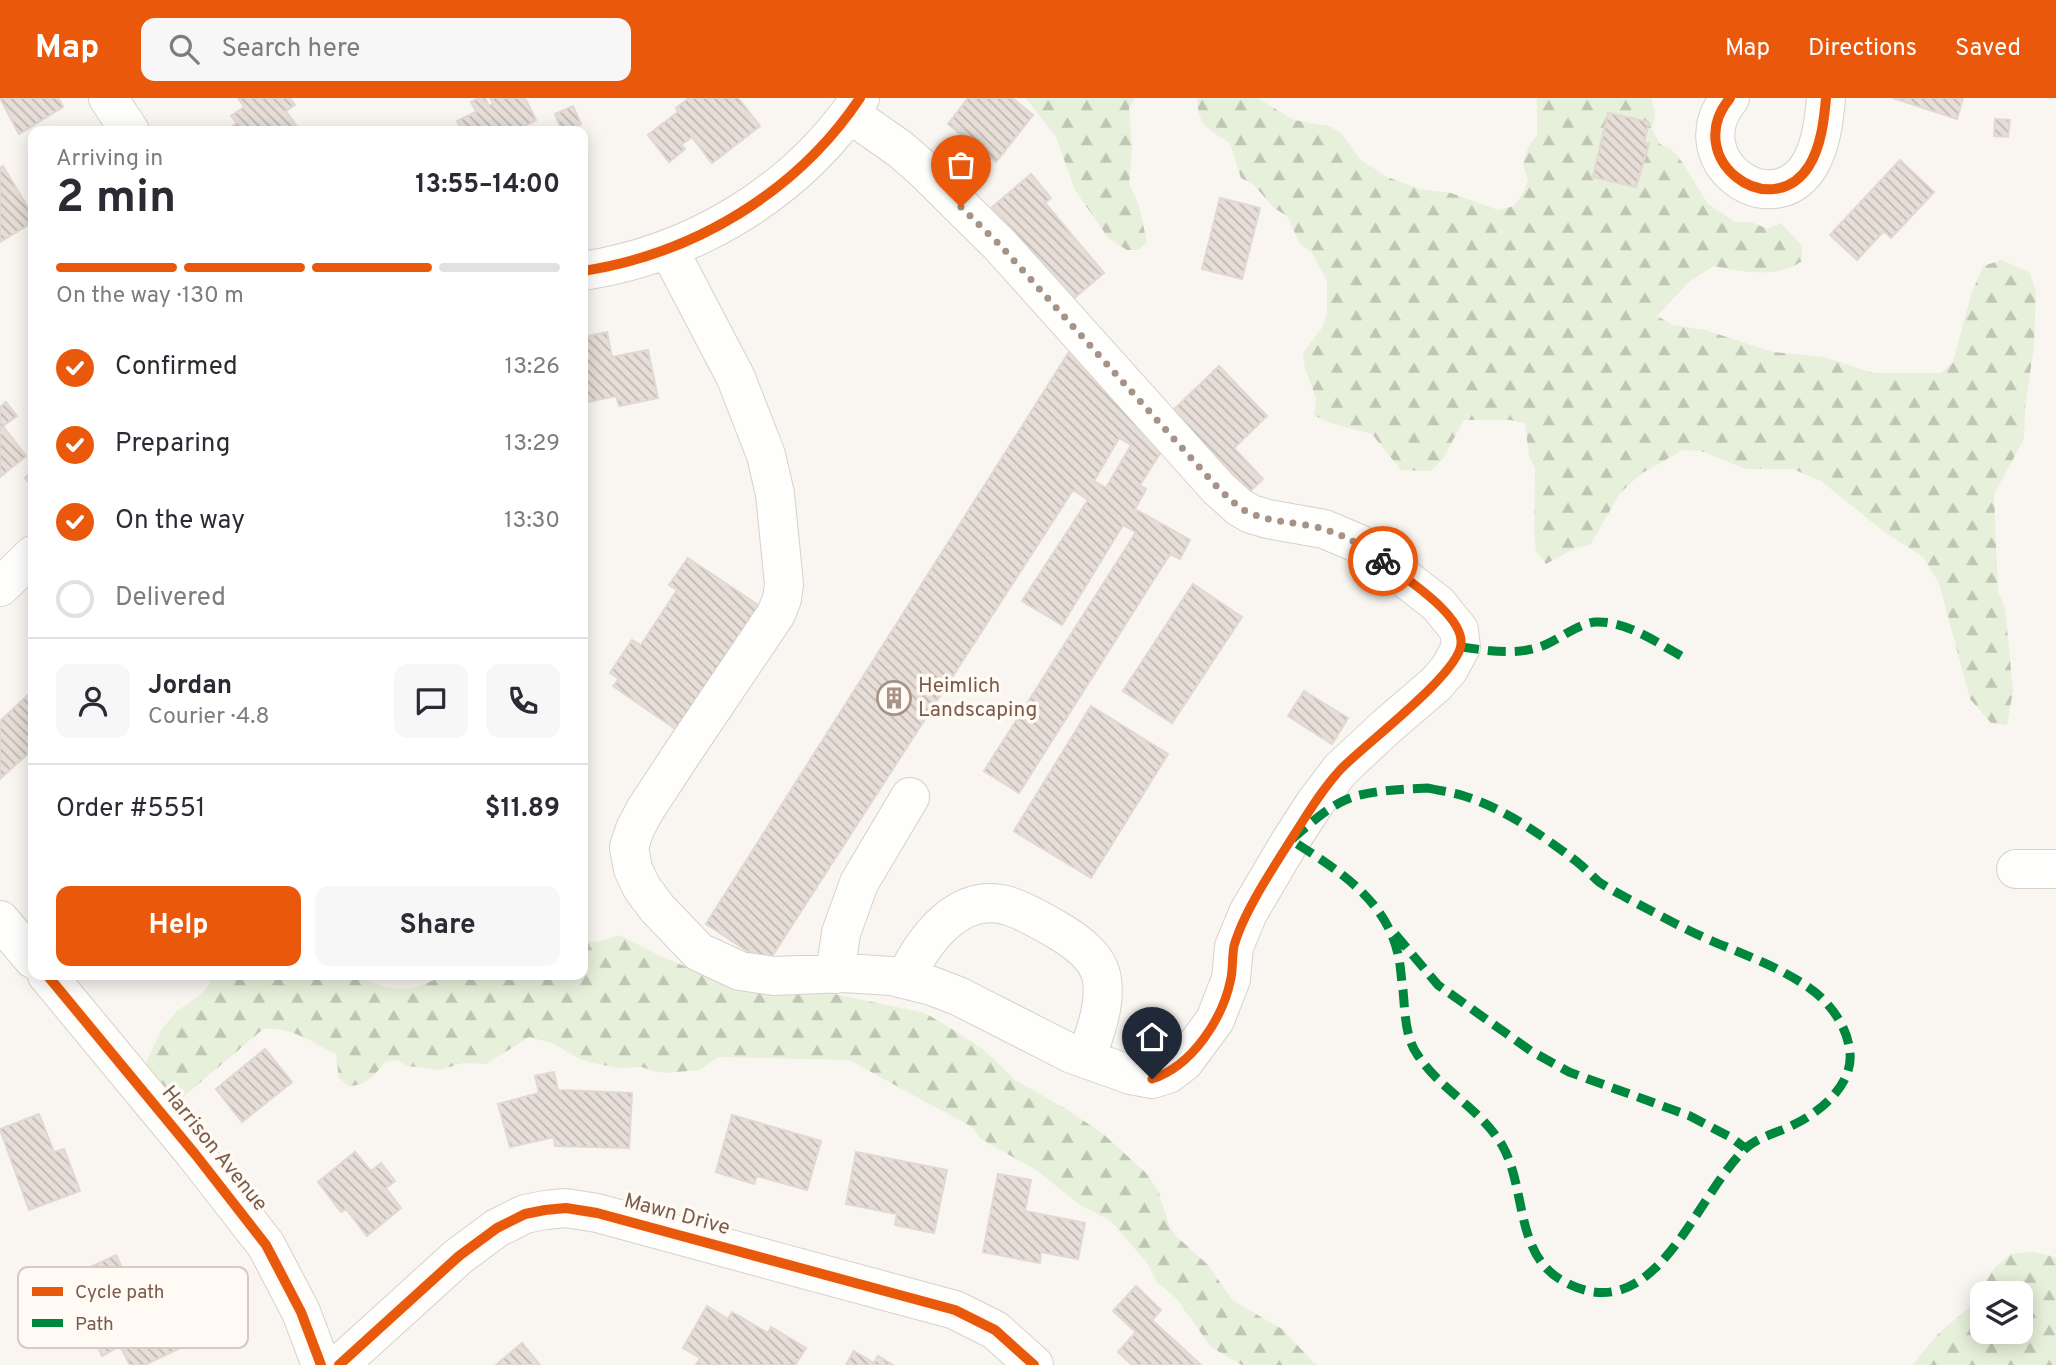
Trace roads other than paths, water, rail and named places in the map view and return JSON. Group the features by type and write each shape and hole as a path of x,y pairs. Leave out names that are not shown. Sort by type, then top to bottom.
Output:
{"street":[{"path":"108,98 127,126"},
{"path":"1730,98 1722,108 1715,125 1716,149 1724,166 1732,174 1741,181 1763,189 1790,184 1808,166 1819,139 1826,98"},
{"path":"588,270 607,268 668,250 755,204 807,161 855,106 1000,245 1218,488 1239,507 1268,520 1324,529 1362,545 1438,604 1453,620 1461,637 1461,647 1449,669 1436,684 1340,770 1291,840 1248,913 1234,947 1231,979 1215,1020 1184,1062 1168,1073 1152,1079 1131,1075 1086,1059 958,996 905,979 835,974 774,976 740,971 699,952 657,908 642,888 633,869 629,847 645,810 776,614 784,584 775,494 753,416 736,378 668,250"},
{"path":"0,587 28,560"},
{"path":"835,974 841,933 859,883 910,797"},
{"path":"2016,869 2056,869"},
{"path":"905,979 924,946 952,915 985,903 1007,905 1030,914 1081,947 1094,960 1100,971 1103,982 1102,999 1086,1059"},
{"path":"0,920 28,953"},
{"name":"Harrison Avenue","path":"51,980 266,1245 301,1312 321,1365"},
{"name":"Mawn Drive","path":"339,1365 458,1256 497,1228 535,1212 566,1208 597,1213 955,1310 995,1331 1034,1365"}],"place":[{"name":"Heimlich Landscaping","path":"894,698"}]}
